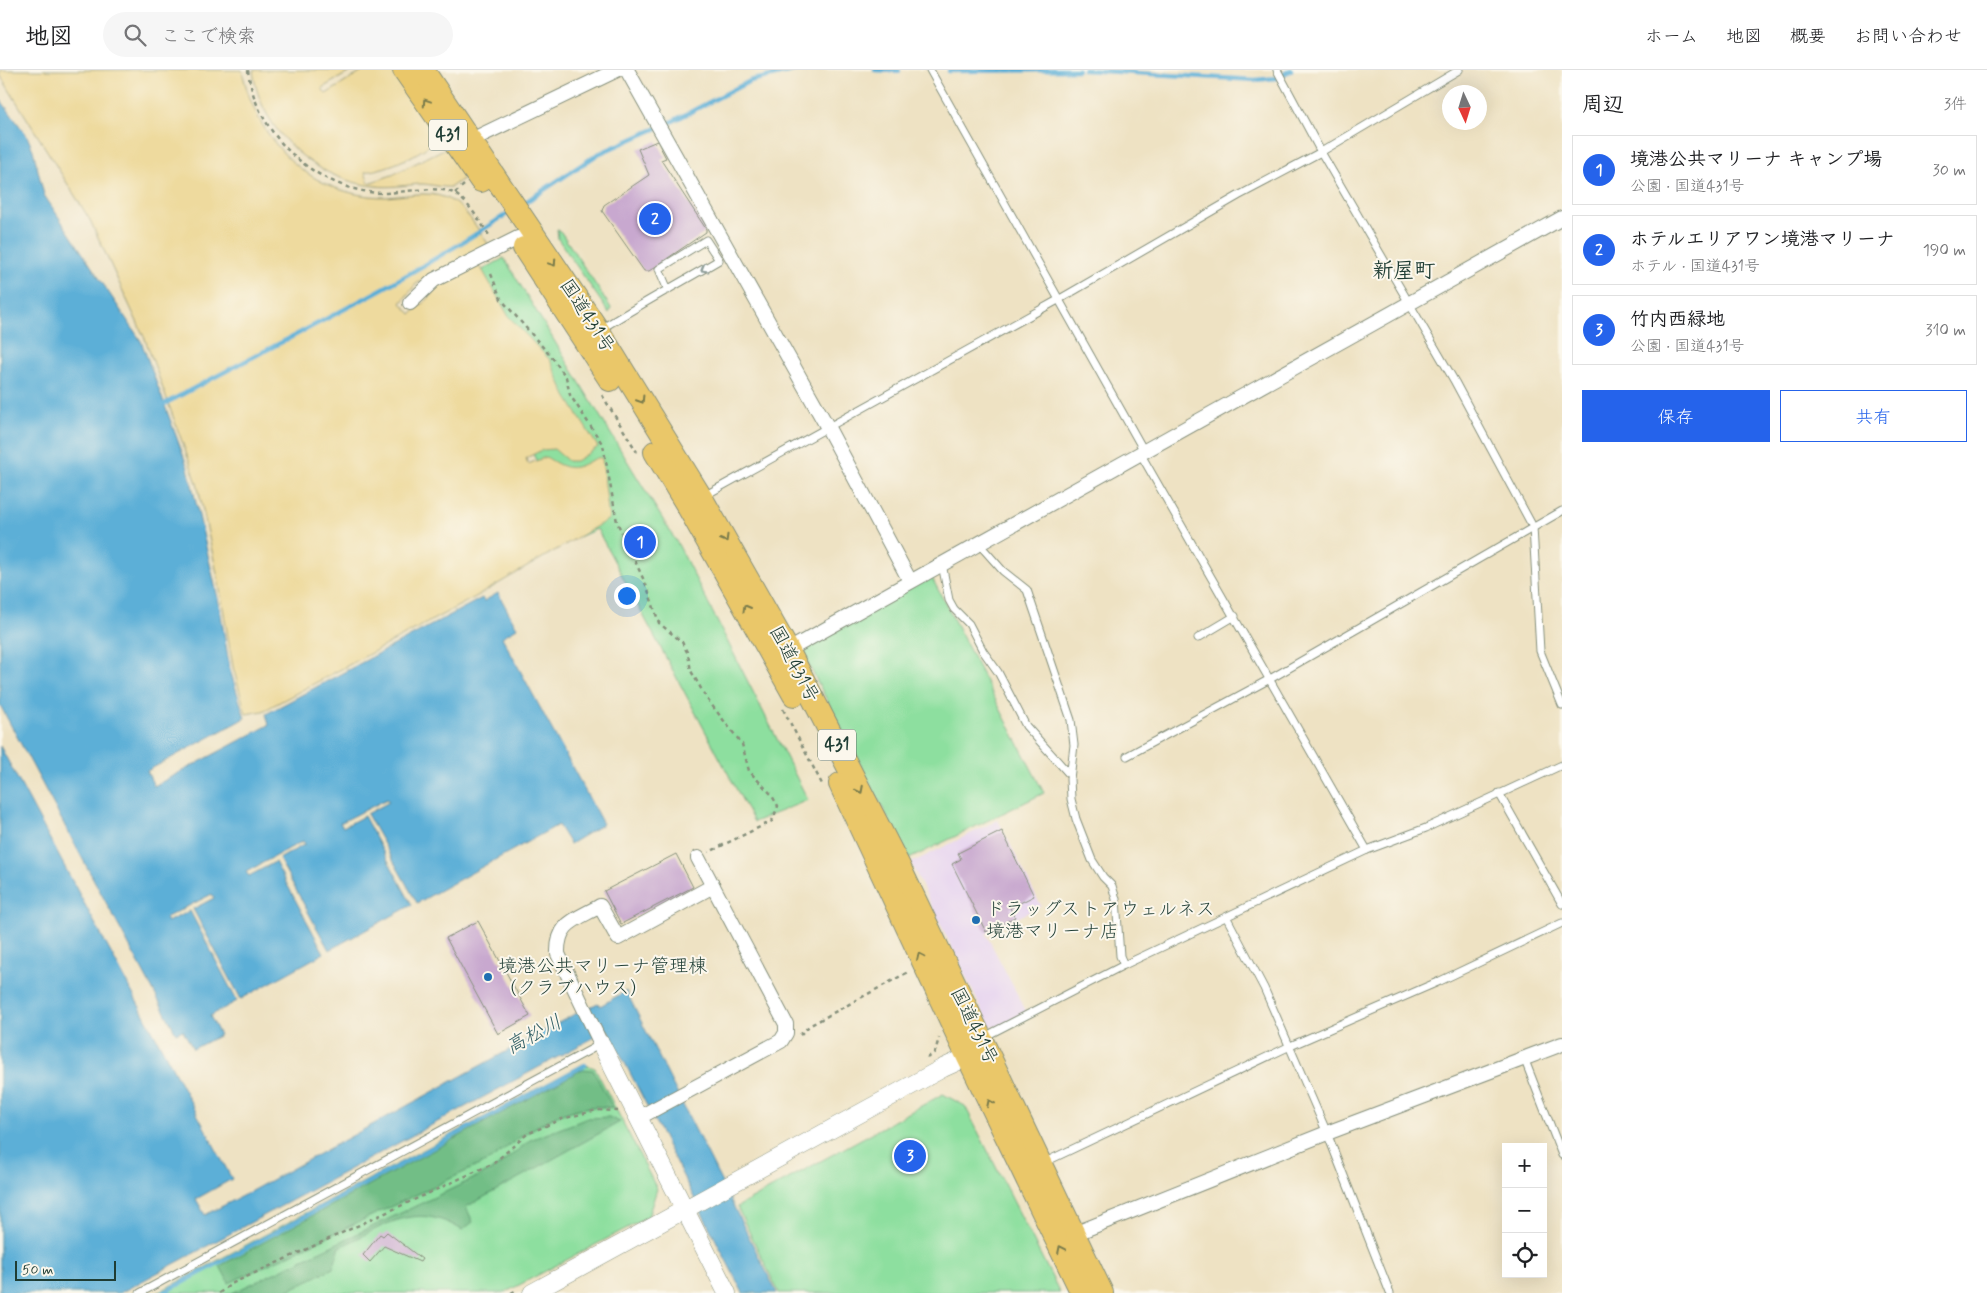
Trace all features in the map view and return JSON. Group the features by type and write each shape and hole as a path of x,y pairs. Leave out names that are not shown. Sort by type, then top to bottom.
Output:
{"highway":[{"name":"国道431号","path":"404,70 463,143 500,196 516,234 599,361 781,654"},
{"name":"国道431号","path":"423,70 463,143"},
{"name":"国道431号","path":"516,234 598,330 701,497 781,654 845,794 974,1048 1041,1164 1102,1293"},
{"name":"国道431号","path":"974,1048 1082,1293"}],"street":[{"path":"463,143 618,70"},
{"path":"627,70 828,428 910,580"},
{"path":"781,654 910,580 979,544 1562,218"},
{"path":"410,303 434,280 516,234"},
{"path":"638,1113 679,1096 781,1041 786,1033 786,1024 698,858"},
{"path":"713,886 618,938 600,906 564,927 558,940 558,954 600,1041 691,1207 727,1293"},
{"path":"1074,1234 1327,1133 1562,1044"},
{"path":"525,1291 726,1189 974,1048"}],"lane":[{"path":"930,70 1142,452 1367,850"},
{"path":"701,497 1058,300 1238,196 1322,152 1459,70"},
{"path":"1279,74 1455,382 1533,527 1540,651 1559,692 1562,706"},
{"path":"598,330 668,290 719,260 706,240 659,269 668,290"},
{"path":"1127,756 1270,679 1562,511"},
{"path":"979,544 1003,571 1028,590 1071,720 1074,745 1070,775 1071,799 1076,819 1092,860 1103,877 1112,886 1116,899 1120,956 1124,965"},
{"path":"942,564 949,600 954,609 969,624 983,651 998,672 1026,726 1070,775"},
{"path":"1198,638 1235,616"},
{"path":"974,1048 1124,965 1227,918 1367,850 1426,828 1562,765"},
{"path":"1500,793 1562,904"},
{"path":"1227,918 1264,988 1327,1133 1390,1293"},
{"path":"1041,1164 1288,1047 1440,981 1562,923"},
{"path":"140,1293 600,1041"},
{"path":"1524,1058 1562,1155"}],"path":[{"path":"248,70 258,107 277,138 305,167 346,186 362,190 382,193 428,189 455,193 477,218 492,241 516,234"},
{"path":"455,193 467,182"},
{"path":"491,274 501,299 554,360 566,377 570,395 603,446 617,522 647,587 659,623 682,642 688,654 691,671 707,699 742,744 749,771 771,794 778,806 772,821 698,858"},
{"path":"601,394 642,460"},
{"path":"781,704 816,770 825,792"},
{"path":"907,962 911,971"},
{"path":"219,1293 233,1284 494,1163 527,1134 584,1112 597,1110 638,1113"},
{"path":"511,1293 525,1291"}],"shaded area":[{"name":"ドラッグストアウェルネス 境港マリーナ店","path":"998,820 1041,906 986,934 1027,1013 1000,1026 990,1027 911,863"}],"green space":[{"path":"557,229 561,232 611,308 609,313 558,239"},
{"path":"504,258 679,546 808,800 754,822 597,529 577,538 447,290"},
{"path":"931,576 1044,793 909,859 801,650"},
{"path":"583,1064 595,1068 657,1189 648,1217 504,1293 157,1293"},
{"path":"583,1069 593,1070 613,1108 596,1107 580,1109 548,1120 518,1139 492,1159 229,1283 220,1266"},
{"path":"943,1094 965,1106 1060,1293 779,1293 737,1207"},
{"path":"609,1117 620,1122 466,1207 473,1222 462,1230 445,1221 429,1217 400,1219 340,1247 333,1268 283,1293 232,1293 496,1168 530,1140 588,1118"}],"sand":[{"path":"0,70 242,70 249,96 260,120 274,141 291,160 311,176 333,187 359,194 386,197 431,194 446,198 459,206 489,245 416,284 401,303 411,314 429,298 437,286 479,264 509,317 550,360 566,396 598,447 576,461 568,461 554,449 542,450 526,458 528,464 546,457 563,466 578,467 596,458 602,458 609,519 479,595 263,711 246,714 233,667 218,578 197,483 145,339 90,220 0,75"},
{"path":"253,70 353,70 322,88 326,94 365,70 392,70 439,138 423,150 404,160 365,172 369,183 392,175 446,148 465,177 451,187 421,184 386,187 353,182 332,174 312,163 294,149 279,132 266,113 258,92"}],"water":[{"path":"0,99 27,136 33,150 44,195 141,341 188,468 219,603 230,670 245,718 147,771 154,786 269,725 266,714 482,598 484,601 498,593 517,628 502,637 603,824 570,844 558,825 417,903 367,814 389,802 387,799 340,823 343,827 364,816 412,905 329,950 279,859 305,844 303,841 246,872 249,876 275,862 324,953 241,999 193,909 214,898 212,894 165,918 167,922 190,911 237,1001 210,1016 220,1035 193,1049 183,1030 176,1033 0,705"},
{"path":"0,746 232,1179 196,1199 205,1215 571,1016 598,1003 600,1006 626,991 777,1293 743,1293 608,1030 120,1293 0,1293"}],"building":[{"path":"657,141 666,158 661,160 706,229 706,232 649,271 644,271 602,211 604,205 649,175 638,149"},
{"path":"1002,831 1034,896 1010,908 1015,917 986,932 952,864 961,859 958,853"},
{"path":"676,854 693,887 621,924 604,891"},
{"name":"境港公共マリーナ管理棟 （クラブハウス）","path":"478,921 530,1016 498,1034 446,938"},
{"path":"387,1232 422,1259 420,1262 384,1246 370,1262 363,1255 380,1234 383,1236"}],"waterway":[{"path":"521,205 598,154 673,121 750,81 796,70"},
{"path":"875,70 899,71"},
{"path":"949,71 1078,70"},
{"path":"1084,70 1255,80 1277,78 1291,70"},
{"path":"161,406 382,289 425,265 510,212"},
{"path":"163,1293 585,1065"}],"place":[{"name":"ホテルエリアワン境港マリーナ","path":"655,219"},
{"name":"境港公共マリーナ キャンプ場","path":"640,542"},
{"name":"ドラッグストアウェルネス 境港マリーナ店","path":"976,920"},
{"name":"境港公共マリーナ管理棟 （クラブハウス）","path":"488,977"},
{"name":"竹内西緑地","path":"910,1156"}],"district":[{"name":"新屋町","path":"1404,271"}],"water label":[{"name":"高松川","path":"534,1035"}]}
